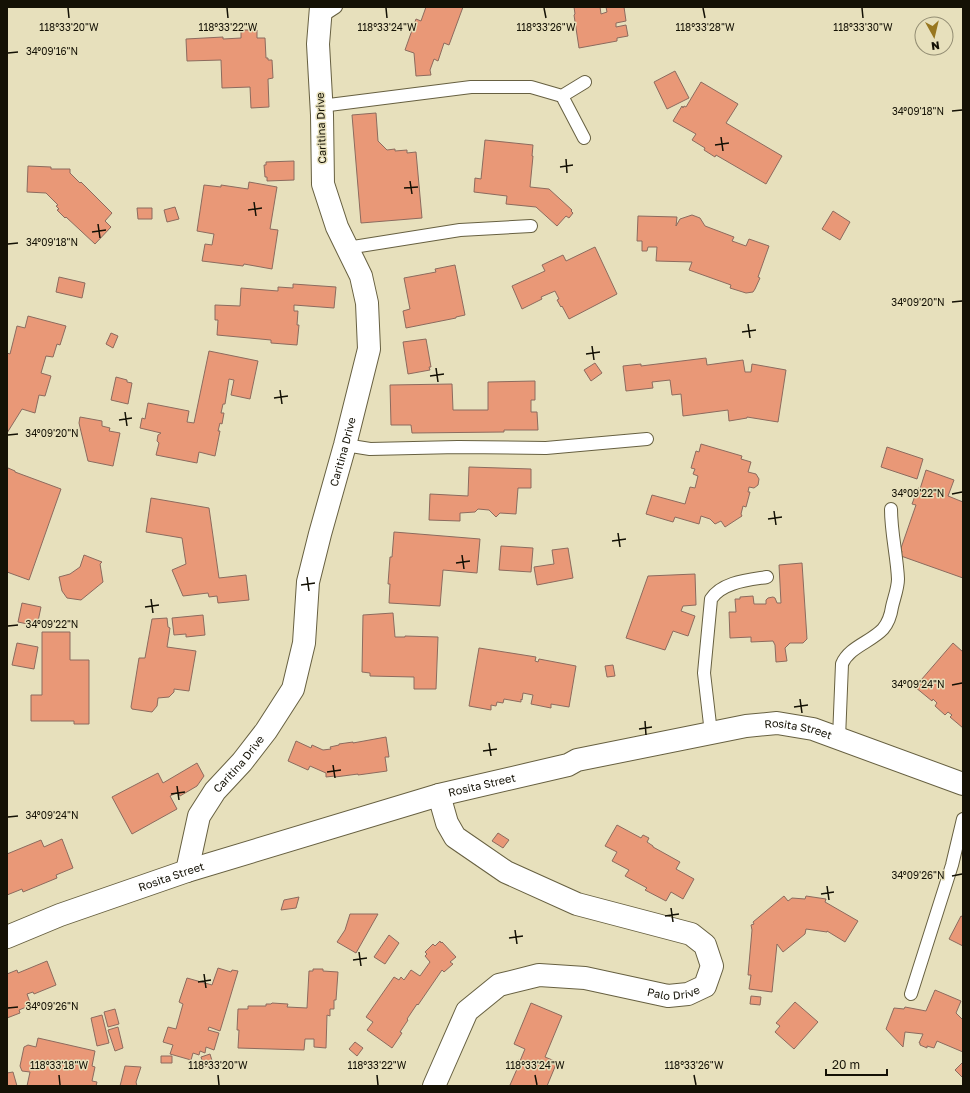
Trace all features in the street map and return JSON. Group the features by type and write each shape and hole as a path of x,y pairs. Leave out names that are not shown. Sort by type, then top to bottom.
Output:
{"street":[{"name":"Caritina Drive","path":"187,871 199,816 216,791 242,762 266,731 293,689 304,643 308,582 369,349 367,303 361,276 337,227 323,184 318,44 325,11"},
{"name":"Rosita Street","path":"7,937 60,915 187,871 439,795 568,765 577,760 746,726 777,723 812,729 963,784"},
{"name":"Palo Drive","path":"434,1086 467,1011 499,985 539,975 585,978 668,996 688,994 705,986 712,966 705,945 691,934 577,904 506,872 455,837 447,823 439,795"}],"lane":[{"path":"562,96 585,82"},
{"path":"321,106 471,87 531,87 562,96 584,138"},
{"path":"347,248 460,230 531,226"},
{"path":"345,445 370,449 458,447 546,448 648,439"},
{"path":"839,738 842,664 844,658 878,634 885,627 891,615 898,581 891,527 891,509"},
{"path":"711,733 704,673 711,599 715,592 736,583 767,577"},
{"path":"911,994 952,865 963,819"}],"building":[{"path":"426,7 463,7 449,45 444,43 438,61 434,59 430,70 431,75 416,76 414,53 405,50 416,19 421,21"},
{"path":"574,7 600,7 601,14 607,12 606,7 624,7 626,21 616,23 616,27 626,25 628,36 617,38 617,41 579,48"},
{"path":"241,30 257,30 257,38 265,38 266,58 268,58 268,60 272,60 273,78 268,79 269,107 251,108 250,87 222,88 221,60 187,61 186,39 223,37 223,39 241,38"},
{"path":"675,71 689,98 667,109 654,82"},
{"path":"701,82 738,104 726,123 782,156 766,184 716,155 715,157 704,150 705,148 692,140 696,134 673,121 682,106 683,108 684,106 686,107"},
{"path":"376,113 378,141 387,150 407,150 407,153 416,152 422,218 361,223 352,115"},
{"path":"485,140 533,145 530,187 549,189 572,210 571,211 573,213 569,218 566,216 557,226 536,207 506,204 507,196 474,192 475,178 481,179"},
{"path":"294,161 294,180 267,181 267,177 265,177 264,165 266,165 266,162"},
{"path":"28,166 51,167 51,169 70,169 70,173 112,213 105,221 111,227 95,244 57,210 59,209 56,206 58,205 46,193 27,192"},
{"path":"249,182 277,187 270,229 278,230 272,269 244,264 243,266 202,261 205,244 212,245 214,234 197,231 204,185 221,187 221,185 248,189"},
{"path":"175,207 179,219 167,222 164,210"},
{"path":"137,208 152,208 152,219 138,219"},
{"path":"833,211 850,222 840,240 822,229"},
{"path":"692,215 700,218 705,226 734,237 732,241 746,246 749,239 769,246 758,277 760,278 753,292 746,293 730,288 731,285 689,270 692,262 656,261 657,247 648,247 647,251 642,251 642,241 637,241 638,216 677,217 676,226 680,219"},
{"path":"595,247 617,294 569,319 557,300 559,299 555,291 541,297 542,299 522,309 512,286 545,271 542,265 563,255 566,261"},
{"path":"455,265 465,315 406,328 403,311 410,309 404,278 436,272 435,269"},
{"path":"59,277 85,283 82,298 56,292"},
{"path":"293,284 336,287 334,308 294,305 294,311 298,311 297,325 299,325 297,345 271,343 271,340 217,335 218,320 215,320 215,305 240,306 241,288 278,291 278,287 293,288"},
{"path":"28,316 66,326 60,345 57,344 53,357 46,356 41,373 51,376 45,396 39,395 35,413 22,409 7,433 7,353 10,354 17,326 25,328"},
{"path":"111,333 118,336 113,348 106,344"},
{"path":"426,339 431,367 429,367 430,370 408,374 403,342"},
{"path":"209,351 258,361 250,399 231,395 234,380 229,379 225,404 223,404 221,413 224,413 222,424 220,423 218,431 220,431 215,456 199,452 197,463 156,455 159,443 157,441 158,435 161,433 140,428 142,418 145,419 148,403 189,411 187,422 194,423"},
{"path":"706,358 707,365 743,360 745,372 751,372 752,364 786,370 778,422 747,417 729,421 728,410 683,416 681,394 672,395 670,380 652,382 653,388 626,391 623,366 641,364 641,366"},
{"path":"595,363 602,373 591,381 584,370"},
{"path":"116,377 132,383 128,404 111,400"},
{"path":"535,381 535,400 531,400 531,412 537,412 538,430 412,433 411,425 391,425 390,385 452,384 453,410 488,410 488,382"},
{"path":"80,417 102,421 102,426 110,428 109,431 120,433 113,466 88,461 79,423"},
{"path":"701,444 742,456 741,459 751,462 748,472 756,474 759,479 758,485 754,488 749,487 748,492 750,492 746,507 743,506 742,516 725,527 721,521 715,524 710,519 701,516 699,524 675,517 673,522 646,514 652,495 685,504 690,487 695,488 698,476 693,474 695,469 691,468 696,451 699,452"},
{"path":"887,447 923,459 917,479 881,467"},
{"path":"469,467 531,469 531,488 518,488 516,514 500,513 496,517 489,510 478,509 475,512 460,513 460,521 429,520 430,494 468,496"},
{"path":"8,468 61,489 29,580 7,572"},
{"path":"926,470 954,480 948,496 963,502 963,578 901,556 902,551 900,551 916,505 912,504 918,488 920,489"},
{"path":"151,498 209,508 219,578 246,575 249,600 218,603 217,596 209,597 208,593 183,596 172,570 186,564 182,538 146,532"},
{"path":"394,532 480,539 477,573 443,570 440,606 389,603 390,584 388,584"},
{"path":"501,546 533,548 531,572 499,570"},
{"path":"568,548 573,578 537,585 534,567 554,564 552,550"},
{"path":"84,555 102,562 100,564 103,582 81,600 67,598 62,591 59,577 70,574 80,567"},
{"path":"802,563 807,639 803,643 790,643 785,648 787,661 776,662 775,645 773,641 751,642 751,637 730,638 729,612 736,612 735,599 753,596 754,604 766,604 766,600 768,598 773,597 777,603 781,603 779,565"},
{"path":"695,574 696,605 683,606 681,611 695,616 688,636 673,631 665,650 626,638 648,576"},
{"path":"22,603 41,607 37,626 18,622"},
{"path":"393,613 395,637 438,637 436,689 414,689 414,677 370,676 370,673 362,672 363,615"},
{"path":"203,615 205,635 186,637 186,634 174,635 172,618"},
{"path":"167,618 168,627 170,628 167,647 196,651 189,691 174,689 174,692 169,697 158,698 157,706 152,712 132,709 131,707 139,658 145,658 152,619"},
{"path":"42,632 70,632 70,660 89,660 89,724 74,724 74,721 31,721 31,695 42,695"},
{"path":"17,643 38,647 34,669 12,665"},
{"path":"953,643 963,652 963,728 950,717 952,715 948,712 945,715 935,706 937,703 933,699 932,701 915,687"},
{"path":"479,648 536,657 535,661 538,662 539,659 576,666 569,707 551,704 551,708 531,704 533,695 523,693 521,702 504,699 503,703 497,702 496,706 491,705 491,710 469,706"},
{"path":"613,665 615,676 607,677 605,666"},
{"path":"386,737 389,757 385,757 387,771 326,777 326,773 310,766 308,770 288,761 296,741 311,748 312,745 323,750 331,749 330,747 339,744"},
{"path":"197,763 204,776 197,786 180,796 178,792 170,796 177,809 132,834 112,797 158,773 163,783"},
{"path":"617,825 641,838 643,835 649,838 647,842 653,847 680,862 676,869 694,879 683,899 671,892 666,901 645,890 647,888 625,876 629,870 612,861 617,852 605,846"},
{"path":"498,833 509,840 503,848 492,841"},
{"path":"62,839 73,868 56,875 57,878 23,892 22,889 7,895 7,854 41,840 44,847"},
{"path":"784,896 788,901 792,898 805,899 806,896 826,899 825,902 858,921 845,942 827,931 806,929 805,934 783,952 777,944 772,992 749,989 751,975 748,975 752,930 751,925 754,924 753,922"},
{"path":"299,897 296,908 281,910 284,900"},
{"path":"350,914 378,914 356,953 337,942 345,930"},
{"path":"961,916 963,917 963,946 949,939"},
{"path":"389,935 399,943 385,964 374,957"},
{"path":"440,941 456,957 450,962 453,964 444,972 442,970 418,1005 417,1004 400,1032 402,1033 392,1048 367,1030 373,1022 366,1017 394,977 399,980 401,977 404,980 411,970 420,976 430,962 425,956 427,954 425,952 433,944 435,946"},
{"path":"47,961 56,985 34,994 33,992 27,994 31,1005 19,1010 20,1013 7,1018 7,974 17,970 18,973"},
{"path":"218,968 231,972 232,970 238,971 220,1031 209,1027 208,1030 219,1033 214,1050 206,1047 205,1053 200,1051 199,1055 193,1053 191,1060 170,1054 173,1045 163,1042 168,1027 176,1029 183,1004 179,1002 187,978 212,985"},
{"path":"313,969 338,972 334,1009 330,1009 330,1016 327,1015 326,1048 314,1047 314,1039 305,1039 304,1050 238,1048 238,1009 248,1009 248,1006 266,1006 266,1004 272,1003 288,1004 287,1007 307,1008 309,971 313,971"},
{"path":"935,990 961,1001 956,1013 963,1020 963,1052 937,1041 934,1048 927,1046 927,1048 919,1043 923,1034 905,1032 903,1047 886,1029 894,1008 904,1009 905,1007 926,1011"},
{"path":"751,996 761,997 760,1005 750,1004"},
{"path":"795,1002 818,1022 794,1049 775,1032 780,1026 776,1023"},
{"path":"531,1003 562,1016 545,1057 557,1062 547,1086 513,1086 510,1085 517,1069 514,1068 518,1060 520,1061 525,1049 514,1044"},
{"path":"115,1009 119,1024 108,1027 104,1012"},
{"path":"102,1015 109,1043 97,1046 91,1018"},
{"path":"118,1027 123,1048 115,1051 108,1030"},
{"path":"38,1038 95,1051 92,1066 95,1067 92,1081 97,1082 96,1086 27,1086 30,1072 22,1071 20,1066 24,1047 28,1045 36,1047"},
{"path":"355,1042 363,1048 357,1056 349,1049"},
{"path":"210,1054 213,1064 204,1067 201,1057"},
{"path":"161,1056 172,1056 172,1063 161,1063"},
{"path":"963,1062 963,1078 955,1070"},
{"path":"125,1066 141,1067 136,1082 137,1086 120,1086"},
{"path":"13,1072 17,1086 7,1086 7,1073"}]}
